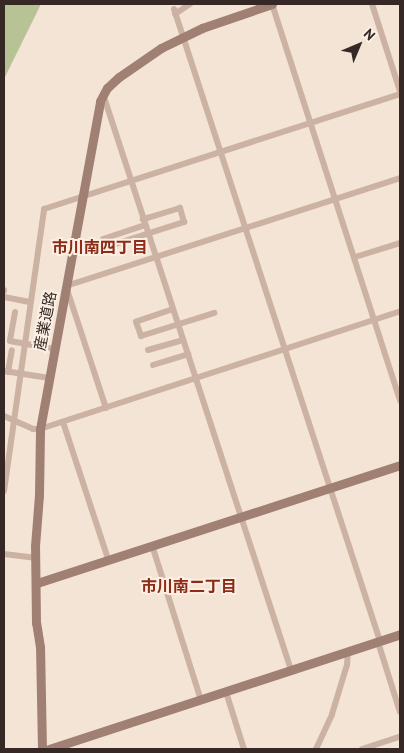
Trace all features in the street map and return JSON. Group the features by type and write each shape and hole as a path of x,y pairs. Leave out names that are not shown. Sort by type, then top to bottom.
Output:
{"main road":[{"name":"産業道路","path":"42,749 40,647 36,612 37,583 35,558 40,429 84,195 97,111 103,94 118,76 183,36 272,4"},
{"path":"37,583 400,466"},
{"path":"49,749 400,634"}],"street":[{"path":"190,4 174,12 330,488 400,712"},
{"path":"272,4 400,401"},
{"path":"4,491 44,209 400,92 372,4"},
{"path":"103,94 291,670"},
{"path":"106,408 66,286 400,178"},
{"path":"102,239 180,208 184,222 112,245"},
{"path":"354,257 400,243"},
{"path":"4,297 30,302"},
{"path":"173,309 136,322 141,336 214,312"},
{"path":"15,312 10,341 54,349"},
{"path":"4,416 32,429 40,429 400,312"},
{"path":"148,350 183,340"},
{"path":"12,350 6,372 49,378"},
{"path":"153,365 188,354"},
{"path":"63,422 108,559"},
{"path":"152,545 201,700"},
{"path":"4,554 35,558"},
{"path":"316,749 332,714 347,665 348,652"},
{"path":"226,692 244,749"},
{"path":"362,749 400,737"}],"green space":[{"path":"4,4 41,4 4,79"}],"district":[{"name":"市川南四丁目","path":"100,247"},
{"name":"市川南二丁目","path":"189,586"}]}
